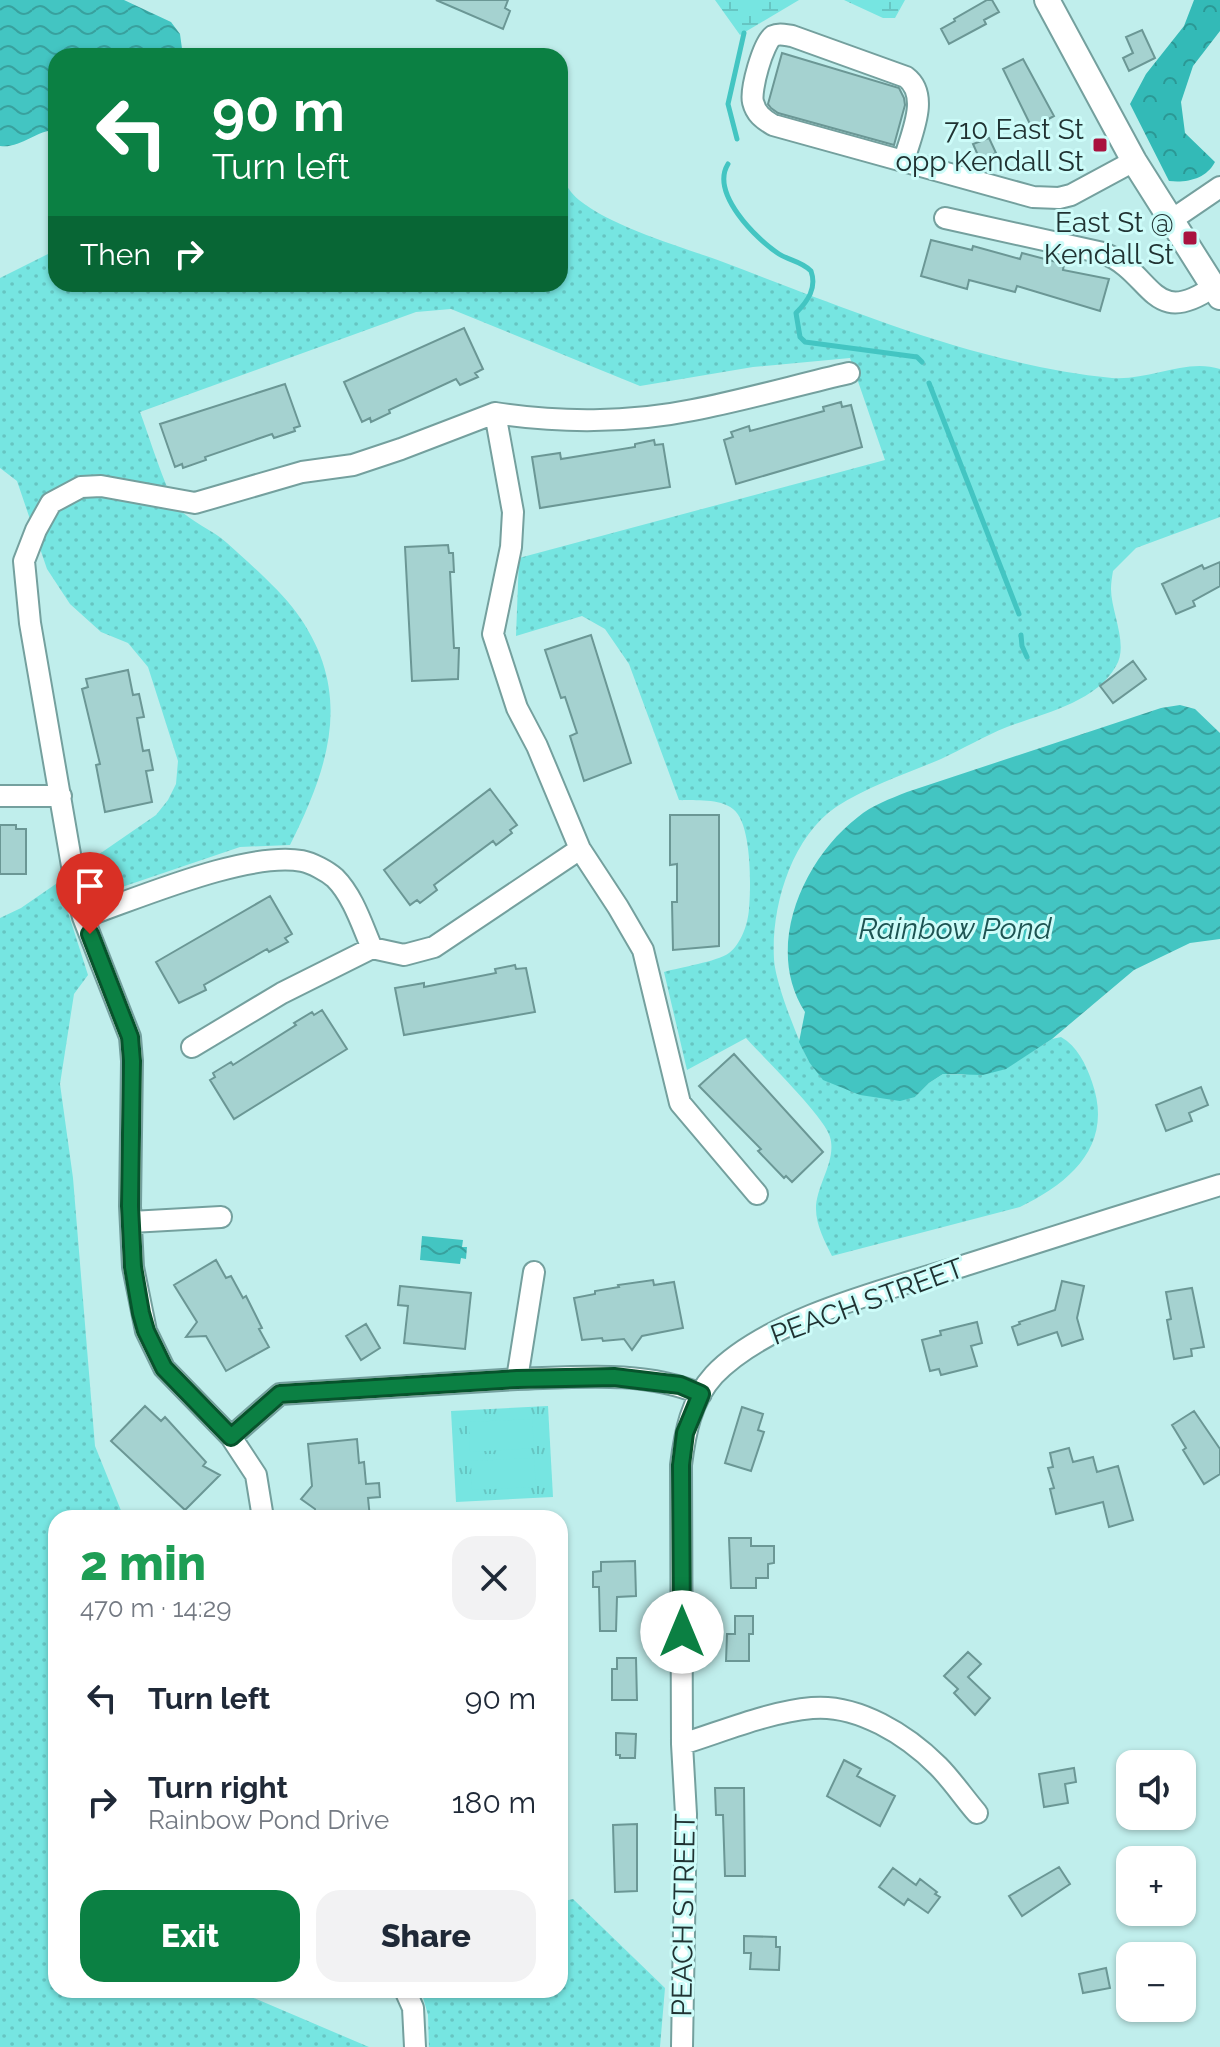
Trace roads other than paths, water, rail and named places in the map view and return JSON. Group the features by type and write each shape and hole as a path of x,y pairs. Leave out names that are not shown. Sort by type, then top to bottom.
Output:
{"main road":[{"path":"1047,0 1134,161 1217,292"}],"street":[{"path":"904,161 918,104 913,82 792,36 780,34 772,37 766,44 752,89 752,100 759,115 773,125 1033,197 1071,195 1134,161"},
{"path":"1170,221 1220,187"},
{"path":"945,218 1115,257 1155,295 1170,303 1182,305 1217,292"},
{"path":"262,1510 256,1475 231,1437 164,1368 146,1331 133,1267 130,1037 83,917 30,623 24,561 36,530 51,503 87,486 195,503 302,472 353,465 495,413 536,420 647,416 690,411 849,373"},
{"path":"495,413 513,512 511,547 493,634 517,708 537,746 580,849 643,950 680,1103 757,1194"},
{"path":"0,796 61,796"},
{"path":"192,1047 282,993 372,948 404,955 434,947 580,849"},
{"path":"83,917 242,865 305,861 337,880 355,909 372,948"},
{"name":"PEACH STREET","path":"682,2047 686,1814 682,1744 681,1465 685,1433 712,1376 760,1339 794,1323 940,1273 1220,1185"},
{"path":"131,1222 221,1217"},
{"path":"517,1379 534,1272"},
{"path":"231,1437 280,1394 517,1379 614,1377 680,1385 701,1394"},
{"path":"682,1744 777,1715 815,1708 837,1710 873,1719 890,1729 938,1765 977,1813"},
{"path":"409,1998 413,2008 415,2047"}],"water":[{"path":"0,0 124,0 171,22 180,34 182,48 48,48 48,131 14,145 0,146"},
{"name":"Rainbow Pond","path":"1180,705 1195,709 1220,733 1220,939 1190,943 1134,970 1052,1039 1006,1069 983,1075 943,1074 915,1097 900,1101 860,1095 823,1080 799,1042 805,1012 793,987 788,961 789,934 795,907 806,881 838,835 869,809 907,792 1161,708"},
{"path":"422,1236 463,1240 462,1247 467,1247 466,1259 461,1258 460,1264 420,1260"}],"waterway":[{"path":"737,139 728,104 744,33"},
{"path":"728,164 724,176 725,188 748,227 779,254 811,271 813,283 810,294 796,313 800,337 805,342 917,357 922,362"},
{"path":"929,383 1019,614"},
{"path":"1021,635 1027,657"}],"place":[{"name":"710 East St opp Kendall St","path":"1100,145"},
{"name":"East St @ Kendall St","path":"1190,238"}]}
